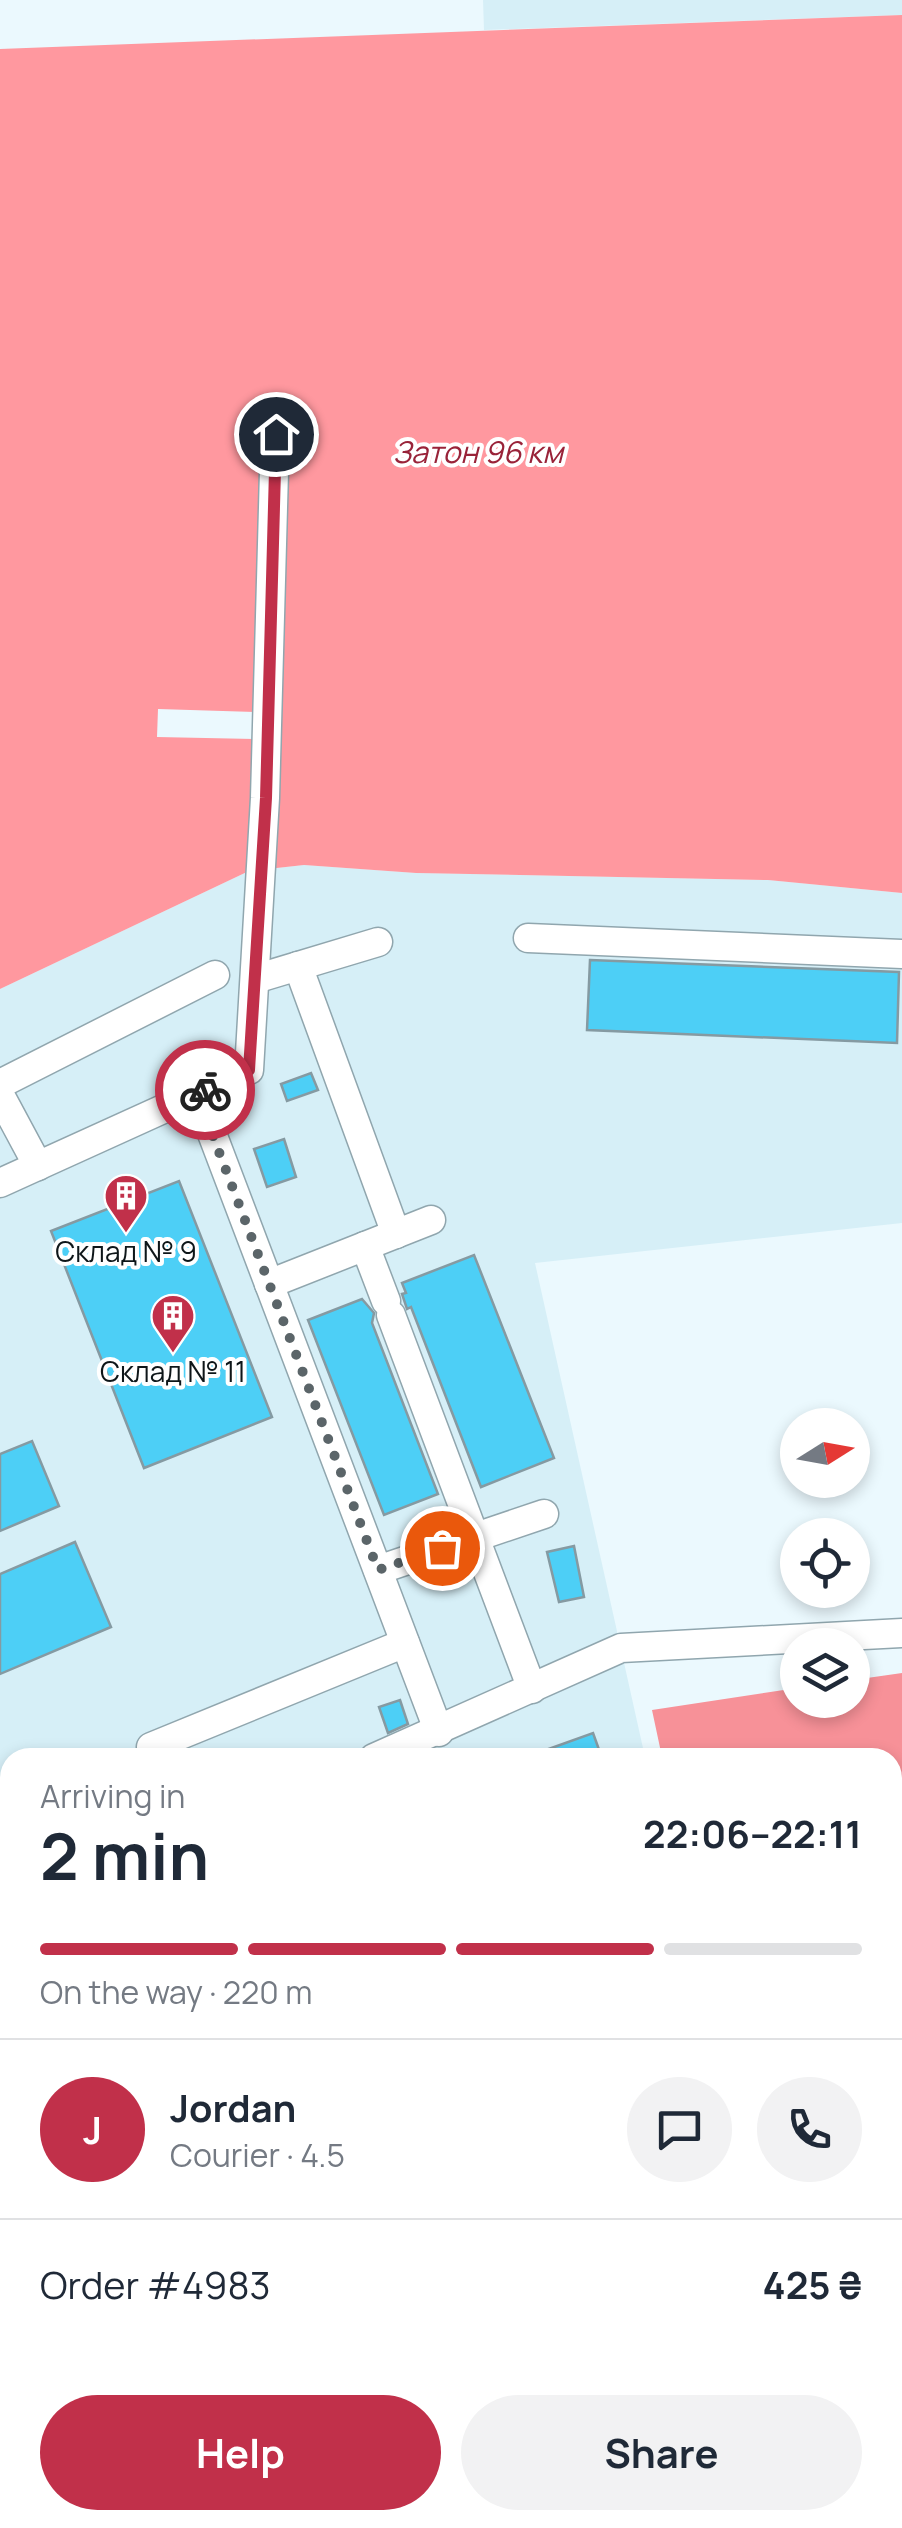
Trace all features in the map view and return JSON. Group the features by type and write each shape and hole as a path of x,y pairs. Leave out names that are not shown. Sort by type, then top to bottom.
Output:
{"street":[{"path":"0,1182 249,1070 266,798 276,434"},
{"path":"528,938 902,954"},
{"path":"255,979 378,942"},
{"path":"298,966 396,1234"},
{"path":"0,1084 215,975"},
{"path":"197,1094 439,1732"},
{"path":"0,1095 38,1166"},
{"path":"269,1284 431,1220"},
{"path":"365,1246 532,1689"},
{"path":"378,1570 544,1514"},
{"path":"399,1748 621,1648 902,1633"},
{"path":"151,1747 405,1643"}],"shaded area":[{"path":"483,0 902,0 902,15 484,30"},
{"path":"304,865 416,873 768,880 902,893 902,1223 535,1263 643,1748 0,1748 0,989 249,871"},
{"path":"902,1673 902,1748 660,1748 652,1710 780,1691 780,1718 870,1718 870,1678"}],"water":[{"name":"Затон 96 км","path":"902,15 902,893 768,880 416,873 304,865 249,871 0,989 0,49"}],"pier":[{"path":"263,426 288,427 278,815 254,739 157,737 158,709 255,712"}],"building":[{"path":"590,960 899,972 897,1043 587,1030"},
{"path":"311,1073 318,1090 287,1101 281,1084"},
{"path":"284,1139 296,1177 267,1187 254,1149"},
{"path":"179,1181 272,1417 144,1468 51,1231"},
{"path":"474,1255 554,1458 481,1487 411,1307 407,1309 402,1294 406,1293 402,1283"},
{"path":"362,1299 374,1313 372,1323 438,1494 384,1515 308,1320"},
{"path":"32,1441 59,1506 0,1531 0,1454"},
{"path":"75,1542 111,1627 0,1674 0,1574"},
{"path":"574,1546 584,1597 559,1602 547,1552"},
{"path":"400,1700 408,1724 388,1733 379,1707"},
{"path":"593,1733 598,1748 551,1748"}],"way so far":[{"path":"205,1090 197,1094 378,1570 442,1548"}],"place":[{"name":"Склад № 9","path":"126,1234"},
{"name":"Склад № 11","path":"173,1354"}],"route":[{"path":"205,1090 249,1070 266,798 276,434"}]}
